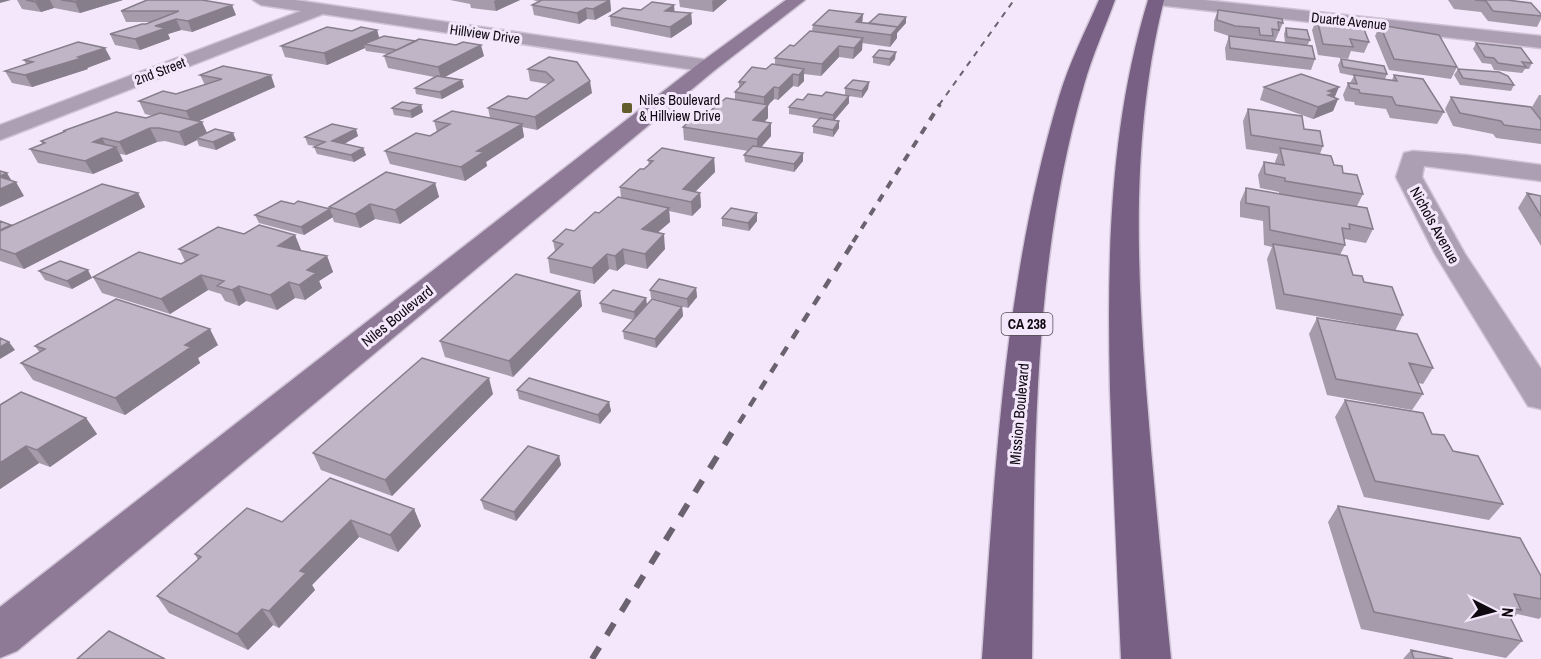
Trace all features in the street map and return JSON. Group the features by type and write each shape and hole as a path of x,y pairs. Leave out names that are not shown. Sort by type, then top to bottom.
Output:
{"main road":[{"name":"Niles Boulevard","path":"0,636 708,66 797,0"},
{"name":"Mission Boulevard","path":"1007,659 1016,430 1033,272 1052,168 1070,95 1107,0"},
{"path":"1146,659 1130,436 1124,282 1124,174 1132,99 1144,39 1157,0"}],"street":[{"name":"Hillview Drive","path":"261,0 708,66"},
{"name":"Duarte Avenue","path":"1157,0 1541,42"},
{"name":"2nd Street","path":"0,133 320,10"},
{"name":"Nichols Avenue","path":"1541,172 1413,158 1409,177 1450,255 1541,397"}],"building":[{"path":"61,0 84,0 75,2"},
{"path":"147,0 202,0 232,5 188,21 176,19 155,26 166,28 135,39 110,34 146,24 179,11 121,11"},
{"path":"542,0 610,0 593,9 586,8 577,13 532,5"},
{"path":"1475,0 1531,3 1541,16 1493,11 1486,1"},
{"path":"652,2 674,5 665,11 691,13 670,27 610,16 623,8 641,10"},
{"path":"829,10 863,14 856,22 898,27 891,35 813,25"},
{"path":"1218,10 1282,19 1283,23 1278,22 1279,30 1272,29 1273,36 1260,35 1259,28 1235,26 1217,20"},
{"path":"879,14 906,17 898,27 869,23"},
{"path":"1317,19 1362,24 1369,42 1350,39 1353,47 1323,44"},
{"path":"1380,25 1439,35 1457,67 1394,59"},
{"path":"327,27 352,31 361,27 377,30 324,53 281,46"},
{"path":"1286,28 1307,30 1310,40 1287,37"},
{"path":"810,31 863,38 854,48 839,46 822,64 775,58 790,45 794,46"},
{"path":"384,36 416,41 397,50 364,44"},
{"path":"1229,36 1312,46 1315,59 1230,48"},
{"path":"419,39 456,45 463,42 481,45 438,67 384,56"},
{"path":"78,42 105,48 78,57 82,58 25,75 5,71 33,62 24,60"},
{"path":"1476,43 1521,48 1532,63 1522,62 1526,67 1498,63 1494,58 1485,57"},
{"path":"879,50 896,52 890,59 873,57"},
{"path":"549,57 577,62 590,81 535,117 488,108 508,96 527,99 554,80 546,72 528,69"},
{"path":"1341,59 1384,66 1387,74 1343,67"},
{"path":"772,64 804,69 799,75 793,74 779,88 774,87 764,97 735,92 745,82 739,82 752,67 766,69"},
{"path":"223,66 271,75 186,111 139,101 163,91 176,94 222,79 200,75"},
{"path":"1458,69 1499,72 1508,76 1514,85 1463,78"},
{"path":"1301,74 1339,87 1328,91 1334,93 1328,95 1338,99 1318,107 1264,87"},
{"path":"1354,75 1397,81 1394,75 1423,79 1444,112 1396,105 1392,97 1360,93 1359,90 1350,88 1348,83 1357,84"},
{"path":"437,76 462,80 440,92 415,88"},
{"path":"853,80 869,82 862,91 845,88"},
{"path":"826,92 849,96 833,115 789,107 797,99 803,100 808,94 822,96"},
{"path":"1451,97 1531,107 1541,120 1541,130 1504,125 1501,121 1460,113"},
{"path":"726,98 768,105 753,120 771,123 757,139 683,127 692,119 698,121"},
{"path":"402,102 421,105 410,111 392,108"},
{"path":"1248,109 1302,116 1304,129 1320,131 1323,146 1251,135"},
{"path":"452,111 522,124 477,151 484,152 461,167 385,151 416,133 430,136 450,124 434,121"},
{"path":"116,112 146,118 160,113 202,122 179,132 150,128 119,142 102,138 93,142 116,147 85,161 30,149 45,143 41,141 66,131 63,131"},
{"path":"820,118 839,121 833,130 813,126"},
{"path":"332,124 356,129 332,141 363,148 351,155 314,147 325,142 305,137"},
{"path":"215,129 233,133 213,142 196,138"},
{"path":"753,146 803,153 794,164 744,155"},
{"path":"662,148 714,158 683,189 700,193 691,202 620,187 653,161 648,160"},
{"path":"1280,148 1331,156 1334,165 1342,166 1343,173 1357,175 1363,194 1285,181 1285,178 1265,174 1264,162 1284,165"},
{"path":"386,172 435,183 395,210 370,204 355,214 329,207"},
{"path":"0,177 16,182 0,189"},
{"path":"102,184 138,193 15,254 0,249 0,231"},
{"path":"1246,188 1367,208 1373,229 1349,224 1350,229 1342,228 1345,245 1270,230 1269,207 1246,203"},
{"path":"1527,193 1541,196 1541,216"},
{"path":"618,197 669,208 642,229 664,234 645,254 623,249 615,256 607,254 592,268 548,258 563,244 553,241 566,229 574,231 595,212 599,213"},
{"path":"281,201 294,204 298,201 330,209 301,227 255,215"},
{"path":"731,208 757,213 748,223 722,218"},
{"path":"0,221 11,225 0,230"},
{"path":"259,225 295,235 278,246 327,256 307,270 316,273 299,285 289,282 270,295 239,286 232,290 217,286 224,281 201,275 161,299 93,277 139,252 181,264 198,255 179,249 218,227 244,234"},
{"path":"1273,244 1347,256 1353,275 1362,276 1364,282 1392,287 1403,315 1284,294"},
{"path":"60,261 88,270 67,281 39,271"},
{"path":"516,274 580,291 509,361 440,341"},
{"path":"659,279 696,288 687,299 650,290"},
{"path":"613,290 646,298 634,312 600,303"},
{"path":"116,299 210,329 185,345 191,347 115,398 21,363 45,349 35,346"},
{"path":"652,299 682,307 655,339 623,331"},
{"path":"1317,318 1417,334 1433,368 1409,363 1423,394 1336,379"},
{"path":"0,338 9,342 0,347"},
{"path":"422,358 489,378 385,480 313,453"},
{"path":"529,378 609,402 598,415 517,390"},
{"path":"21,392 86,418 37,450 26,446 0,463 0,405"},
{"path":"1345,400 1423,413 1432,434 1444,435 1453,451 1478,456 1503,504 1375,481"},
{"path":"528,446 559,456 514,512 481,500"},
{"path":"330,478 414,509 390,535 351,520 300,571 306,573 269,611 262,609 237,634 157,596 201,557 195,554 247,508 282,522"},
{"path":"1338,506 1520,538 1541,576 1541,599 1514,594 1521,610 1505,607 1522,641 1374,612"},
{"path":"109,631 165,659 77,659"},
{"path":"1411,650 1453,659 1414,659"}],"railway":[{"path":"939,105 1014,0"},
{"path":"853,242 940,104"},
{"path":"739,423 854,241"},
{"path":"592,659 739,421"}],"place":[{"name":"Niles Boulevard & Hillview Drive","path":"627,108"}]}
